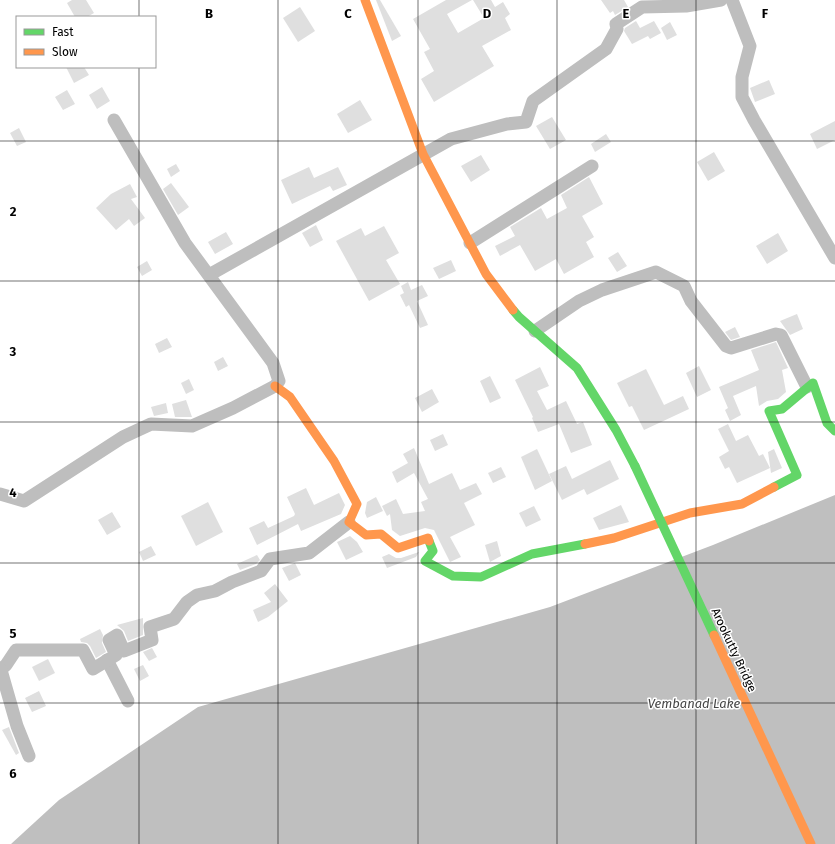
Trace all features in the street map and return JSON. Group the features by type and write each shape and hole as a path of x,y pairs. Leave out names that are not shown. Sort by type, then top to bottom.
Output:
{"main road":[{"name":"Arookutty Bridge","path":"365,0 423,154 486,274 518,317 577,368 616,430 635,466 810,844"},
{"path":"275,386 290,397 334,461 357,504 349,522 366,535 381,534 398,548 428,538 433,551 425,561 453,576 481,577 532,554 614,538 690,513 742,504 797,475 770,411 782,409 812,383 827,423 835,431"}],"street":[{"path":"209,275 451,139 507,124 526,122 533,101 606,49 617,29 616,24 642,7 686,6 720,0"},
{"path":"732,0 750,46 742,77 742,97 762,136 835,258"},
{"path":"0,494 24,501 123,437 151,424 192,426 233,408 275,386 279,381 272,363 185,243 114,120"},
{"path":"470,243 592,166"},
{"path":"535,331 579,301 602,290 656,272 684,286 691,301 726,346 731,348 776,334 781,335 807,387"},
{"path":"29,756 17,726 1,670 16,650 83,650 93,669 116,655 109,640 117,635 124,651 152,640 150,627 174,619 187,602 197,595 215,591 232,582 261,571 270,559 309,553 349,522"},
{"path":"107,660 128,701"}],"water":[{"name":"Vembanad Lake","path":"835,495 835,844 11,844 59,800 198,707 550,607 713,545"}],"building":[{"path":"72,0 86,0 94,13 89,16 74,16 67,3"},
{"path":"376,0 380,0 401,36 392,41"},
{"path":"446,0 472,0 447,14 458,33 484,18 473,0 491,0 495,7 503,2 510,14 505,18 511,30 482,46 494,66 434,102 421,79 434,71 424,52 430,49 413,19"},
{"path":"601,0 624,0 628,7 615,15 613,11 610,13"},
{"path":"300,7 315,31 298,42 283,18"},
{"path":"636,21 640,28 654,21 661,33 650,39 648,36 632,44 624,31 625,28"},
{"path":"670,22 677,35 667,40 661,28"},
{"path":"66,68 85,68 89,75 74,83"},
{"path":"769,80 775,94 755,102 750,88"},
{"path":"102,87 110,101 97,109 89,95"},
{"path":"67,90 75,104 63,110 55,97"},
{"path":"360,100 372,120 348,133 337,114"},
{"path":"552,117 566,140 550,149 536,126"},
{"path":"835,121 835,140 817,149 810,134"},
{"path":"19,128 26,142 17,146 10,133"},
{"path":"606,134 611,142 595,152 591,144"},
{"path":"714,152 725,171 708,181 697,162"},
{"path":"481,155 490,170 471,182 461,166"},
{"path":"176,164 180,171 171,177 167,169"},
{"path":"309,167 314,178 338,167 347,185 333,191 330,186 292,204 281,180"},
{"path":"589,177 603,204 582,216 594,237 586,242 594,257 564,274 556,259 535,271 520,245 500,256 495,246 515,236 510,227 541,208 547,219 567,208 561,195"},
{"path":"171,183 189,207 178,215 163,189"},
{"path":"130,184 137,197 131,199 145,218 134,226 129,219 116,230 96,208 111,194"},
{"path":"316,225 323,240 310,247 302,233"},
{"path":"384,226 399,253 386,260 400,284 369,301 336,241 361,228 365,236"},
{"path":"226,232 233,244 215,254 208,242"},
{"path":"778,233 788,251 767,264 756,246"},
{"path":"618,252 627,266 617,272 608,258"},
{"path":"451,260 456,271 439,279 433,268"},
{"path":"147,261 152,270 142,276 137,267"},
{"path":"408,282 411,290 422,285 428,296 417,301 428,325 420,328 409,305 406,307 400,295 404,293 401,286"},
{"path":"797,314 803,329 790,335 780,321"},
{"path":"735,327 740,337 731,340 725,332"},
{"path":"167,338 172,347 159,353 155,344"},
{"path":"776,342 788,368 782,370 786,392 778,399 767,401 759,406 756,386 733,396 741,415 730,421 725,410 728,408 719,387 759,370 751,350"},
{"path":"223,357 228,366 218,371 214,362"},
{"path":"699,366 711,390 697,397 686,373"},
{"path":"540,367 549,386 537,391 547,410 566,401 577,424 583,422 592,445 571,453 559,424 538,432 532,418 533,417 515,380"},
{"path":"646,369 664,405 683,396 689,409 644,430 632,406 629,407 617,383"},
{"path":"490,376 501,398 490,403 480,381"},
{"path":"189,379 194,390 186,394 181,383"},
{"path":"432,389 439,402 422,412 415,398"},
{"path":"186,400 192,417 175,417 172,404"},
{"path":"166,403 168,413 154,416 151,407"},
{"path":"728,424 736,441 748,435 759,456 763,454 770,468 737,483 729,467 725,469 719,457 729,451 718,429"},
{"path":"443,434 448,445 435,451 430,440"},
{"path":"414,448 429,484 452,473 460,490 476,483 482,494 464,503 475,525 450,537 461,557 450,562 434,530 425,528 400,536 392,530 390,514 387,516 382,506 396,499 403,514 425,511 421,502 428,499 414,473 397,483 392,472 408,463 403,454"},
{"path":"537,449 552,481 535,490 521,457"},
{"path":"774,449 782,468 771,473 768,452"},
{"path":"610,460 619,479 587,495 584,489 562,500 549,474 566,466 572,479"},
{"path":"501,467 506,477 493,483 488,473"},
{"path":"306,488 314,505 339,493 345,505 341,514 301,531 298,524 257,545 249,528 264,521 268,528 294,516 295,514 287,497"},
{"path":"376,497 383,511 367,518 365,513 367,502"},
{"path":"208,502 223,532 196,546 181,516"},
{"path":"621,505 629,522 599,530 593,518"},
{"path":"534,506 541,520 526,527 519,513"},
{"path":"112,512 121,527 107,535 98,520"},
{"path":"350,536 357,542 363,552 346,560 337,542"},
{"path":"497,541 501,556 490,562 485,545"},
{"path":"151,546 156,555 143,561 139,552"},
{"path":"419,552 416,557 387,568 382,557 389,554 396,558 401,558"},
{"path":"257,555 260,560 256,564 240,570 237,564"},
{"path":"295,563 301,575 289,581 282,568"},
{"path":"275,584 288,601 268,617 258,622 253,610 271,602 264,593"},
{"path":"143,618 143,635 128,641 124,631 117,625"},
{"path":"100,629 103,635 102,643 106,652 96,658 90,646 87,643 81,642 80,639"},
{"path":"152,648 157,657 149,661 143,652"},
{"path":"48,659 55,673 39,681 32,667"},
{"path":"143,665 149,676 140,681 134,669"},
{"path":"39,691 46,706 32,712 25,698"},
{"path":"9,727 19,753 16,755 2,730"}],"traffic: fast":[{"path":"513,310 577,368 616,430 635,466"},
{"path":"774,487 797,475 769,411 782,409 813,383 827,423 835,431"},
{"path":"635,466 714,635"},
{"path":"429,541 433,551 425,561 453,576 481,577 532,554 585,544"}],"traffic: slow":[{"path":"365,0 423,154 486,274 513,310"},
{"path":"275,386 290,397 334,461 357,504 349,522 366,535 381,534 398,548 428,538 429,541"},
{"path":"585,544 614,538 690,513 742,504 774,487"},
{"path":"714,635 811,844"}]}
